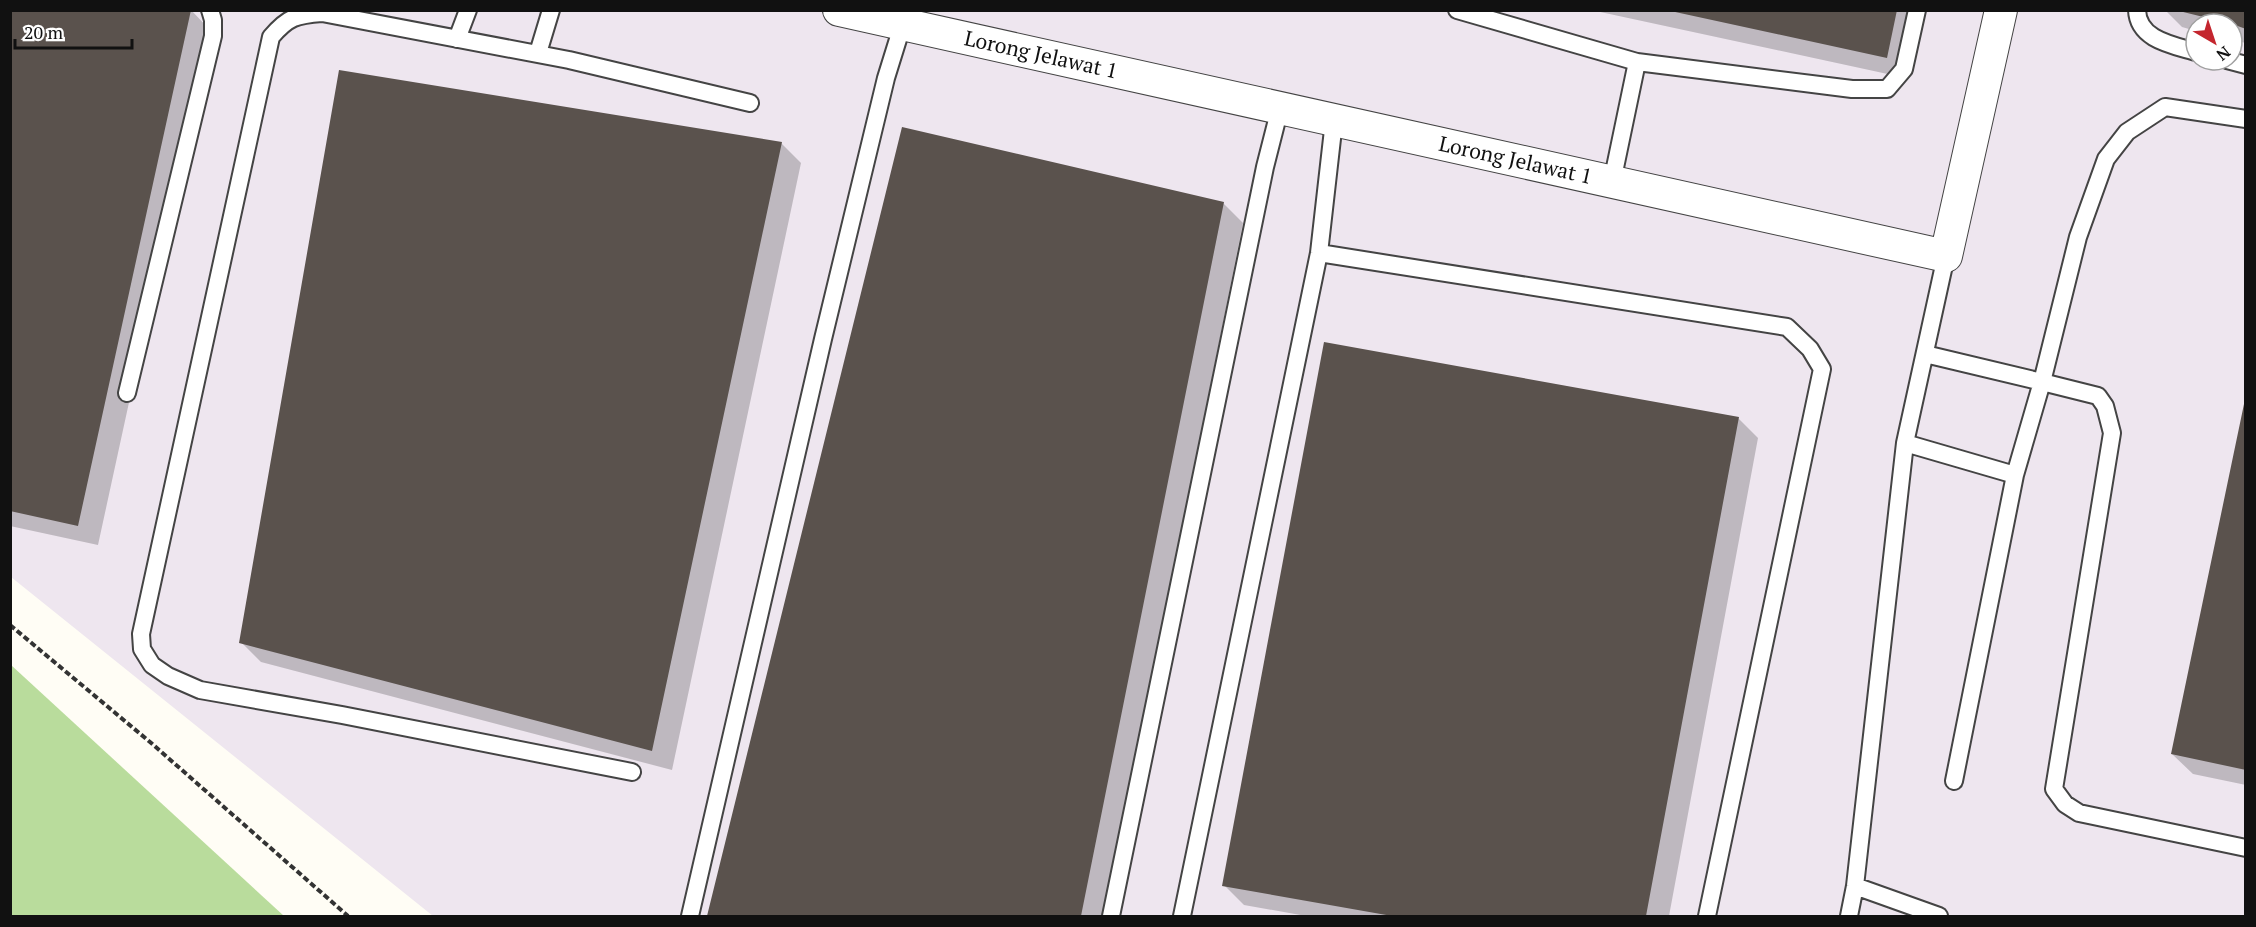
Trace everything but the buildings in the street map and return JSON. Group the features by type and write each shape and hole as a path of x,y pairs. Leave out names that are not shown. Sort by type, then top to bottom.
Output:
{"street":[{"name":"Lorong Jelawat 1","path":"839,10 905,18 1334,121 1946,256"},
{"path":"1946,256 2001,10"}],"lane":[{"path":"127,393 213,36 213,20 210,10"},
{"path":"457,39 468,10"},
{"path":"538,53 551,10"},
{"path":"1457,10 1637,62 1852,89 1887,89 1904,69 1917,10"},
{"path":"2137,10 2141,25 2149,35 2160,42 2184,49"},
{"path":"632,772 342,715 200,690 168,676 152,665 142,649 141,634 270,37 283,22 299,15 322,13 538,53 750,103"},
{"path":"690,916 825,327 886,78 905,18"},
{"path":"1612,182 1637,62"},
{"path":"1954,781 2015,474 2042,382 2078,237 2106,159 2127,132 2165,107 2246,119"},
{"path":"1111,916 1265,167 1280,108"},
{"path":"1182,916 1319,253 1334,121"},
{"path":"1319,253 1787,327 1810,349 1822,369 1707,916"},
{"path":"1849,916 1855,886 1905,443 1946,256"},
{"path":"1925,354 2098,396 2105,406 2112,434 2054,789 2065,804 2079,813 2246,848"},
{"path":"1905,443 2015,474"},
{"path":"1855,886 1939,916"}],"path":[{"path":"10,625 150,742 348,916"}],"shaded area":[{"path":"10,11 2245,11 2245,916 433,916 11,577"}],"green space":[{"path":"11,665 284,916 11,916"}]}
